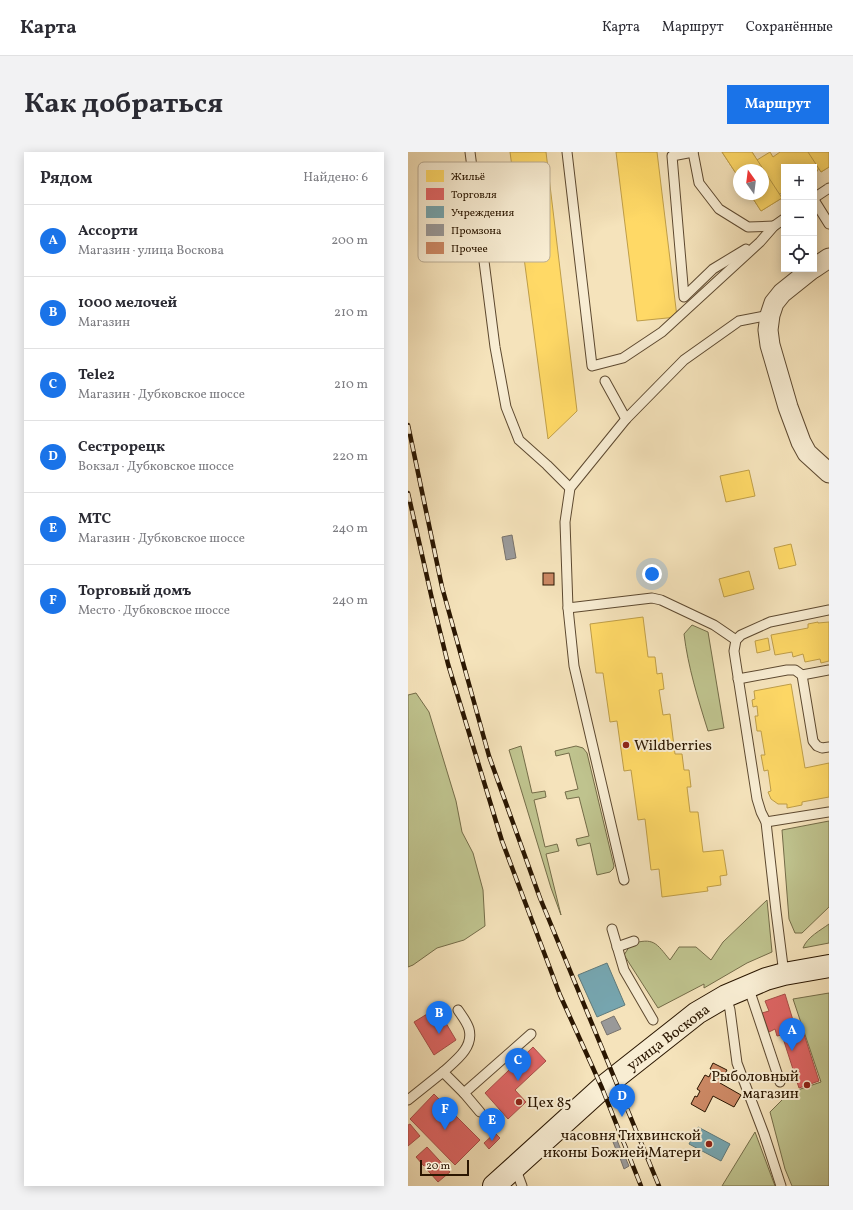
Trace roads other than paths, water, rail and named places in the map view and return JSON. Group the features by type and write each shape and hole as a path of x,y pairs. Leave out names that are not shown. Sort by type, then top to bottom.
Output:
{"main road":[{"name":"улица Воскова","path":"494,1186 518,1177 602,1088 697,1013 726,996 766,978 829,966"}],"street":[{"path":"817,266 829,258"},
{"path":"808,272 782,293 774,303 770,314 768,330 770,345 788,407 801,442 807,453 829,473"}],"lane":[{"path":"470,152 471,162"},
{"path":"568,152 592,366 623,358 662,332 781,221"},
{"path":"760,242 712,269 684,297 672,156 693,152 699,183 719,209 748,227 774,226"},
{"path":"817,197 829,188"},
{"path":"815,200 829,224"},
{"path":"484,262 495,348 506,407 518,440 548,465 570,488"},
{"path":"624,880 574,666 568,608 565,522 570,488 626,419 684,360 739,321 770,314"},
{"path":"605,381 626,419"},
{"path":"568,608 652,598 661,600 714,625 736,640"},
{"path":"784,974 766,822 757,799 734,651 736,640 741,635 770,622 829,610"},
{"path":"738,679 787,670 795,670 802,675 813,741 817,746 822,748 829,747"},
{"path":"802,675 829,670"},
{"path":"766,822 829,812"},
{"path":"612,929 624,970 653,1020"},
{"path":"618,947 634,941"},
{"path":"748,986 780,1082"},
{"path":"726,996 730,1010 737,1062 764,1134 781,1186"},
{"path":"408,1100 443,1072 463,1053 469,1042 470,1030 458,1010"},
{"path":"464,1093 531,1034"},
{"path":"443,1072 480,1112"}],"railway":[{"path":"408,425 442,587 489,756 540,898 659,1186"},
{"path":"408,493 448,664 502,841 560,995 602,1088 641,1186"}],"place":[{"name":"Wildberries","path":"626,745"},
{"name":"1000 мелочей","path":"439,1034"},
{"name":"Ассорти","path":"792,1051"},
{"name":"Tele2","path":"518,1081"},
{"name":"Рыболовный магазин","path":"807,1085"},
{"name":"Цех 85","path":"519,1102"},
{"name":"Сестрорецк","path":"622,1117"},
{"name":"Торговый домъ","path":"445,1130"},
{"name":"МТС","path":"492,1141"},
{"name":"часовня Тихвинской иконы Божией Матери","path":"709,1144"}]}
